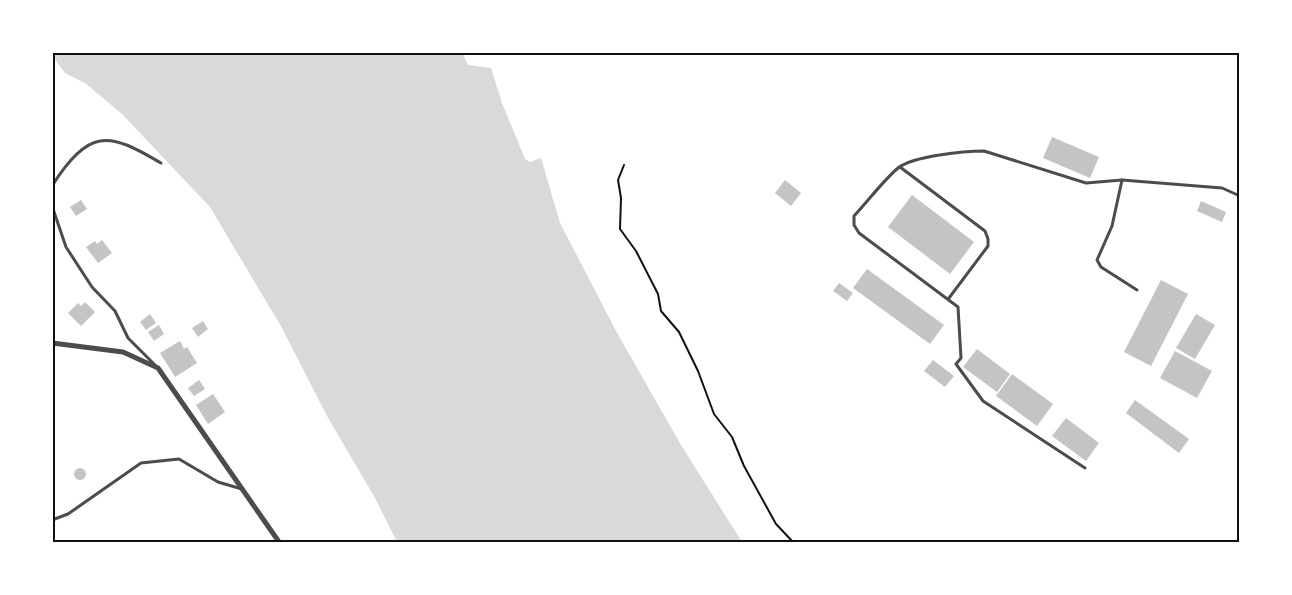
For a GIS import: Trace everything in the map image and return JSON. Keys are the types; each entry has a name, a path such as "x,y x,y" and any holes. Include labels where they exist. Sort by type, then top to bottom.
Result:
{"street":[{"path":"52,343 123,352 158,368 279,542"}],"lane":[{"path":"52,186 66,166 87,146 100,140 132,146 161,163"},
{"path":"1085,468 983,401 956,364 960,358 958,307 859,233 854,225 854,216 900,167 926,159 984,151 1086,184 1122,180 1222,188 1240,196"},
{"path":"900,167 984,231 988,239 988,246 948,298"},
{"path":"1122,180 1112,226 1097,260 1101,267 1136,290"},
{"path":"52,206 66,248 92,287 115,311 128,338 158,368"},
{"path":"52,520 68,514 141,463 179,459 218,482 243,490"}],"path":[{"path":"624,165 618,180 621,198 620,229 636,251 658,294 661,311 679,332 698,371 714,414 732,437 744,466 776,524 793,542"}],"shaded area":[{"path":"53,52 462,52 468,65 491,68 502,103 525,159 530,162 541,158 560,223 616,331 681,445 742,542 397,542 375,498 327,416 282,328 210,207 122,114 85,83 65,73 53,57"}],"building":[{"path":"1052,137 1099,157 1090,178 1043,158"},
{"path":"785,180 801,193 791,206 775,193"},
{"path":"912,195 974,242 950,274 888,227"},
{"path":"81,200 87,209 76,216 70,207"},
{"path":"1201,201 1226,212 1222,222 1197,211"},
{"path":"102,240 112,253 98,263 86,247 95,241 97,244"},
{"path":"867,269 944,325 930,344 853,288"},
{"path":"1161,280 1188,294 1151,366 1124,352"},
{"path":"839,283 853,293 847,301 833,291"},
{"path":"85,302 95,312 81,326 68,313 78,303 81,306"},
{"path":"150,314 156,323 146,330 140,322"},
{"path":"1196,314 1215,325 1195,359 1176,348"},
{"path":"203,321 208,329 198,337 192,328"},
{"path":"159,325 164,334 154,341 148,332"},
{"path":"180,341 184,349 187,347 197,363 175,377 160,353"},
{"path":"977,349 1010,374 997,392 963,367"},
{"path":"1175,351 1212,371 1197,398 1160,378"},
{"path":"933,360 954,376 945,387 924,371"},
{"path":"1012,374 1053,404 1037,426 996,396"},
{"path":"199,380 205,389 194,396 188,388"},
{"path":"213,394 225,412 208,424 196,405"},
{"path":"1135,400 1189,439 1179,453 1126,413"},
{"path":"1066,418 1099,443 1086,461 1052,436"},
{"path":"82,468 85,469 85,479 78,480 75,479 74,472 75,469"}]}
